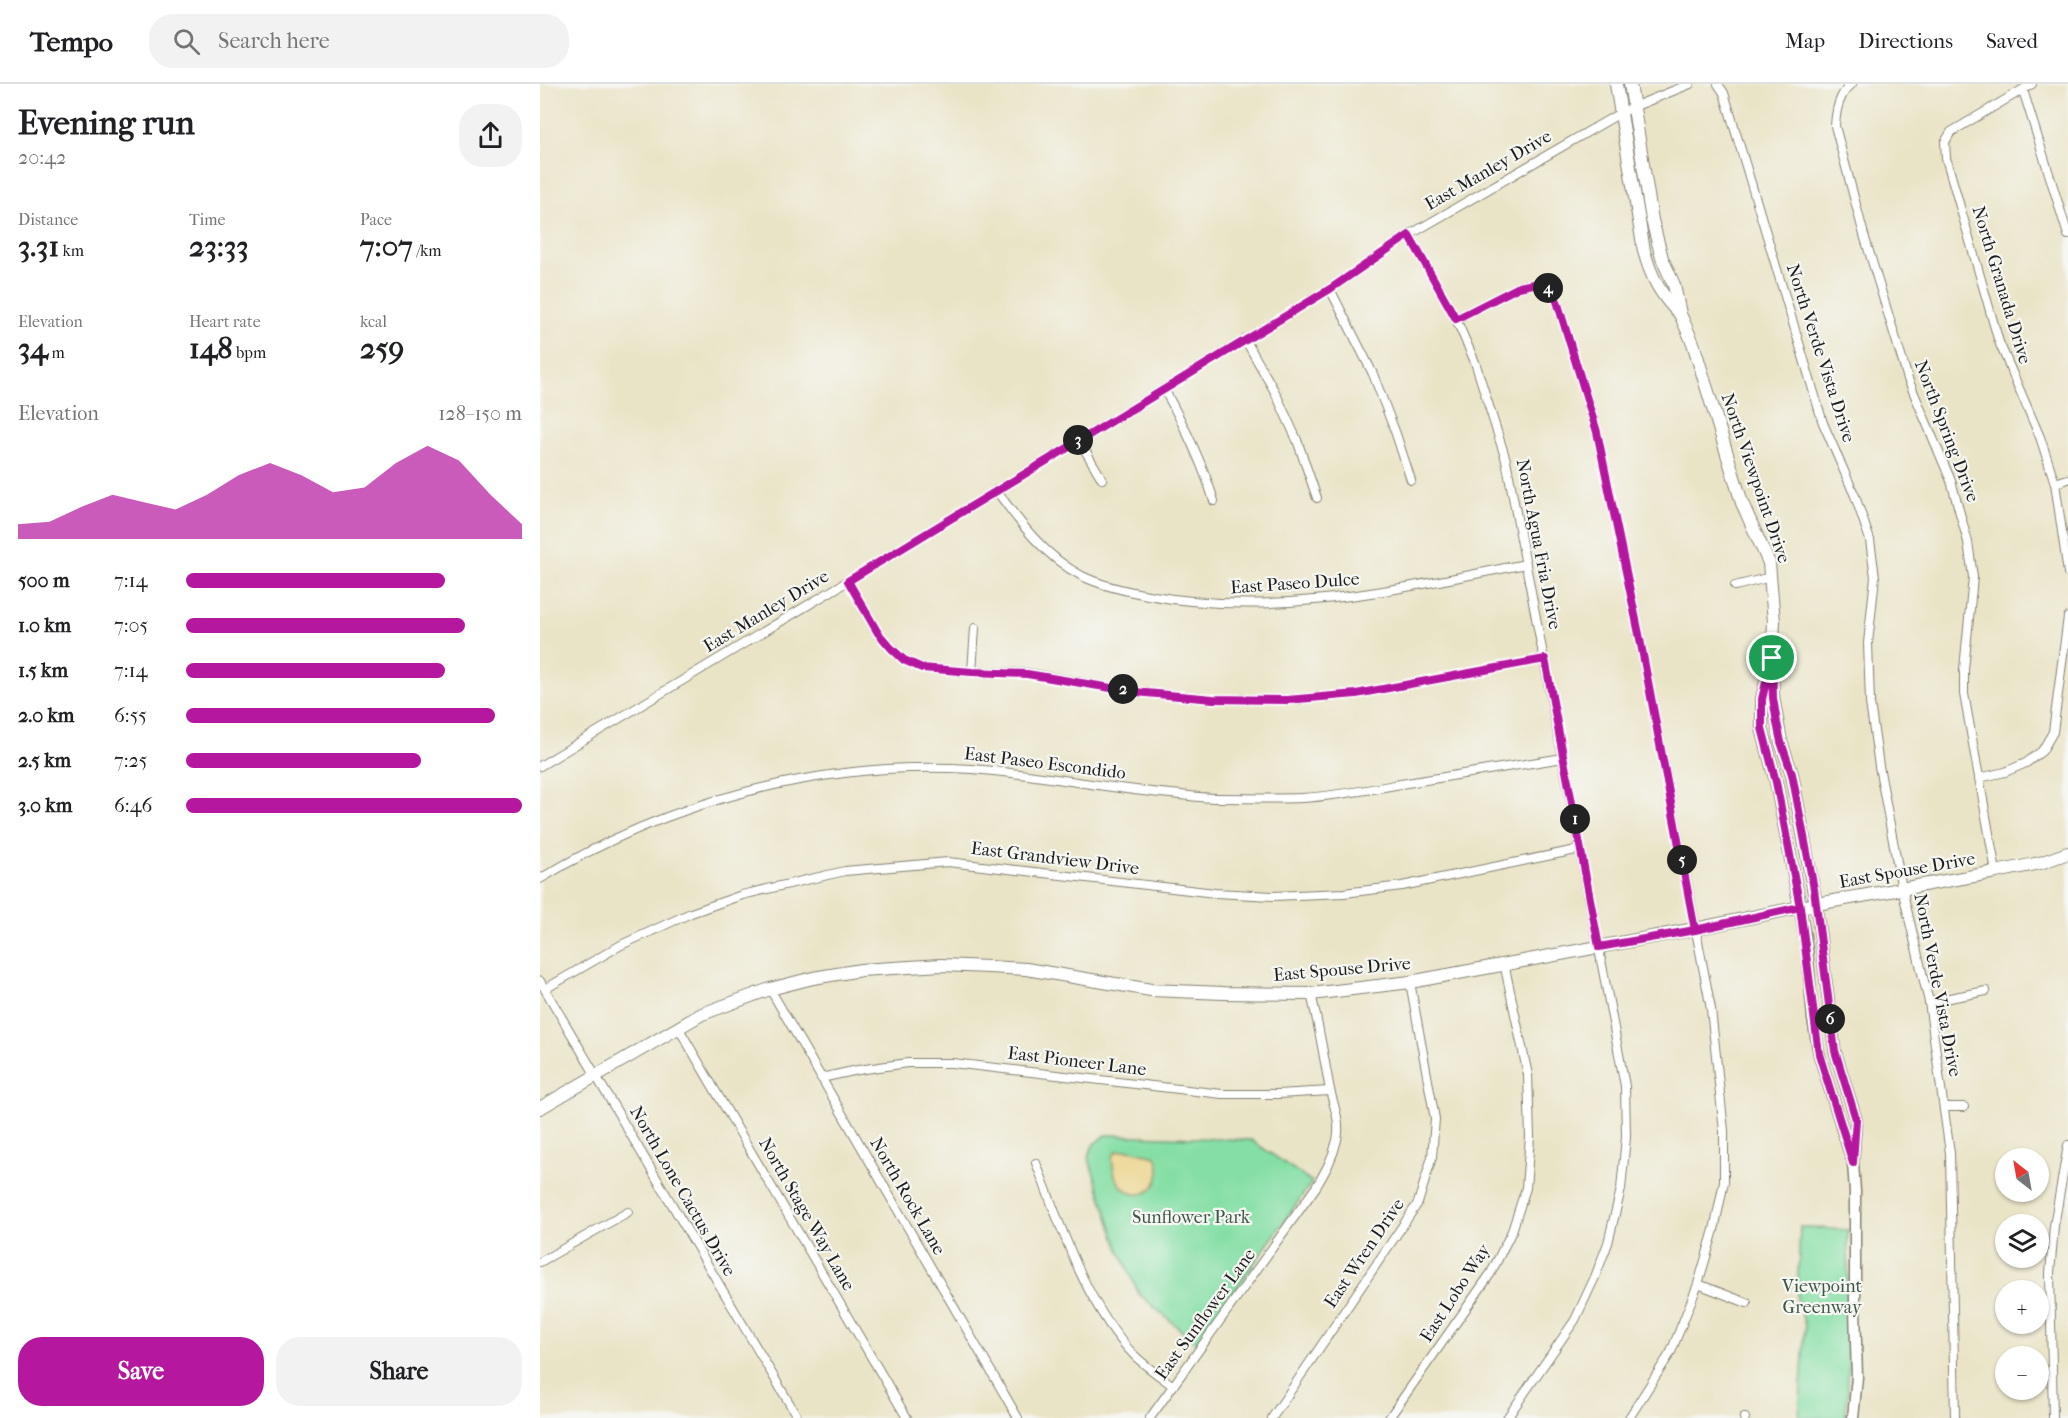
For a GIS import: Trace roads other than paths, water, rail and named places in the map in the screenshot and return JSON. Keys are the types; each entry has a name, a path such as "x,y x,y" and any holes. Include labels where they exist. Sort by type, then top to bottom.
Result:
{"main road":[{"name":"North Viewpoint Drive","path":"1616,84 1649,269 1667,302 1680,314"},
{"name":"North Viewpoint Drive","path":"1630,84 1652,220 1662,258 1674,285 1680,314 1693,343 1742,503 1769,563 1774,622 1773,698 1781,742 1792,774 1816,904"},
{"name":"North Viewpoint Drive","path":"1772,658 1762,699 1762,728 1776,782 1800,907"},
{"name":"East Spouse Drive","path":"540,1108 702,1014 770,989 813,978 861,970 941,965 1026,969 1151,990 1311,994 1410,982 1504,963 1695,930 1800,907 1996,872 2040,863 2068,854"}],"street":[{"name":"East Manley Drive","path":"540,766 1330,289 1409,235 1621,113 1690,84"},
{"name":"North Verde Vista Drive","path":"1718,84 1724,93 1823,423 1855,496 1870,540 1875,577 1868,642 1870,703 1879,766 1902,889 1929,1002 1950,1153 1955,1418"},
{"name":"North Spring Drive","path":"1852,84 1846,89 1836,110 1835,126 1864,235 1908,379 1951,481 1968,542 1972,577 1964,694 1996,872"},
{"name":"North Granada Drive","path":"2032,84 1951,132 1945,142 1946,158 1999,342 2040,437 2055,483 2068,573"},
{"path":"2023,90 2068,235"},
{"name":"North Agua Fria Drive","path":"1409,235 1456,319 1475,362 1506,460 1625,1086 1626,1137 1621,1189 1605,1251 1575,1320 1507,1418"},
{"path":"1456,319 1519,287 1543,282 1557,301 1597,432 1640,639 1711,1009 1724,1131 1724,1182 1714,1230 1689,1310 1671,1352 1629,1418"},
{"path":"1330,289 1373,374 1411,480"},
{"path":"1245,339 1275,392 1297,440 1317,498"},
{"path":"1164,389 1204,468 1214,501"},
{"path":"1079,440 1102,479"},
{"path":"2055,483 2068,479"},
{"name":"East Paseo Dulce","path":"996,490 1022,525 1049,554 1083,576 1122,590 1167,598 1220,605 1286,604 1354,597 1526,564"},
{"path":"1736,586 1771,577"},
{"path":"848,581 878,633 904,660 922,668 1027,674 1135,692 1213,699 1287,700 1356,694 1545,659"},
{"path":"1979,778 2005,772 2026,763 2042,751 2053,732 2068,617"},
{"path":"972,672 975,628"},
{"name":"East Paseo Escondido","path":"540,879 592,849 690,809 754,790 826,775 899,769 971,769 1049,777 1137,791 1214,798 1304,798 1563,758"},
{"name":"East Grandview Drive","path":"542,985 691,913 742,895 845,871 948,862 1215,893 1273,896 1344,893 1402,886 1581,849"},
{"name":"North Viewpoint Drive","path":"1816,904 1835,1051 1856,1119 1853,1163 1857,1377 1853,1418"},
{"name":"North Viewpoint Drive","path":"1800,907 1819,1054 1853,1163"},
{"name":"East Lobo Way","path":"1389,1418 1491,1273 1512,1231 1526,1188 1530,1137 1528,1075 1504,963"},
{"name":"East Wren Drive","path":"1272,1418 1418,1203 1432,1157 1435,1119 1410,982"},
{"name":"North Lone Cactus Drive","path":"542,985 798,1418"},
{"name":"North Rock Lane","path":"770,989 1018,1418"},
{"path":"1929,1002 1986,991"},
{"name":"East Sunflower Lane","path":"1150,1418 1309,1196 1329,1164 1337,1140 1338,1121 1311,994"},
{"name":"North Stage Way Lane","path":"678,1027 906,1418"},
{"name":"East Pioneer Lane","path":"821,1078 908,1063 952,1063 1222,1094 1330,1091"},
{"path":"1945,1107 1964,1107"},
{"path":"2053,1418 2050,1273 2054,1226 2068,1145"},
{"path":"1036,1163 1073,1257 1106,1320 1134,1355 1173,1386"},
{"path":"540,1262 628,1212"},
{"path":"1698,1284 1747,1303"}],"park label":[{"name":"Sunflower Park","path":"1191,1217"},
{"name":"Viewpoint Greenway","path":"1822,1296"}]}
